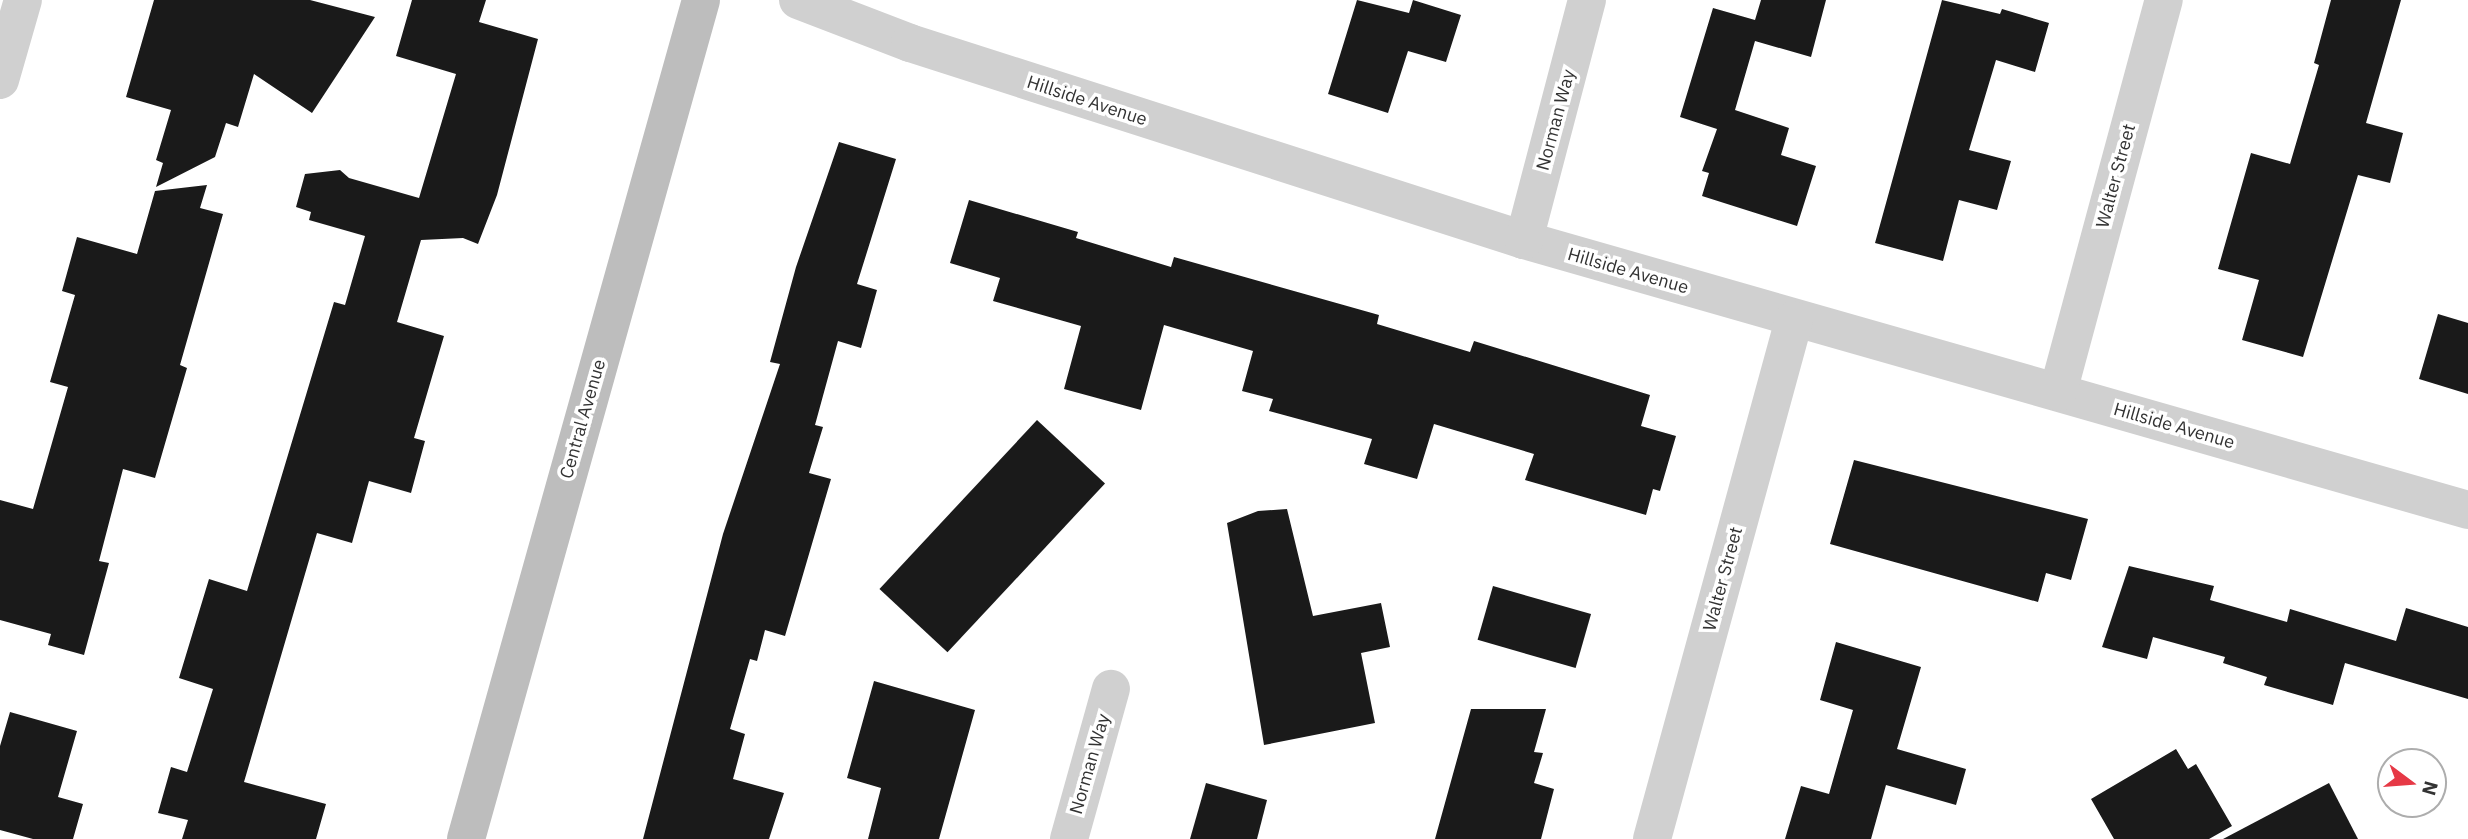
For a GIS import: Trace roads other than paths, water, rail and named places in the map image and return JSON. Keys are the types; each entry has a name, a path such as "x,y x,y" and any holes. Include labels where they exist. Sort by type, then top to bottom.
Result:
{"main road":[{"name":"Central Avenue","path":"466,839 701,0"}],"street":[{"path":"0,80 23,0"},
{"name":"Hillside Avenue","path":"798,0 910,43 1524,240 1794,320 2058,392 2468,510"},
{"name":"Norman Way","path":"1524,240 1587,0"},
{"name":"Walter Street","path":"2058,392 2164,0"},
{"name":"Walter Street","path":"1652,839 1794,320"},
{"name":"Norman Way","path":"1069,839 1111,689"}]}
